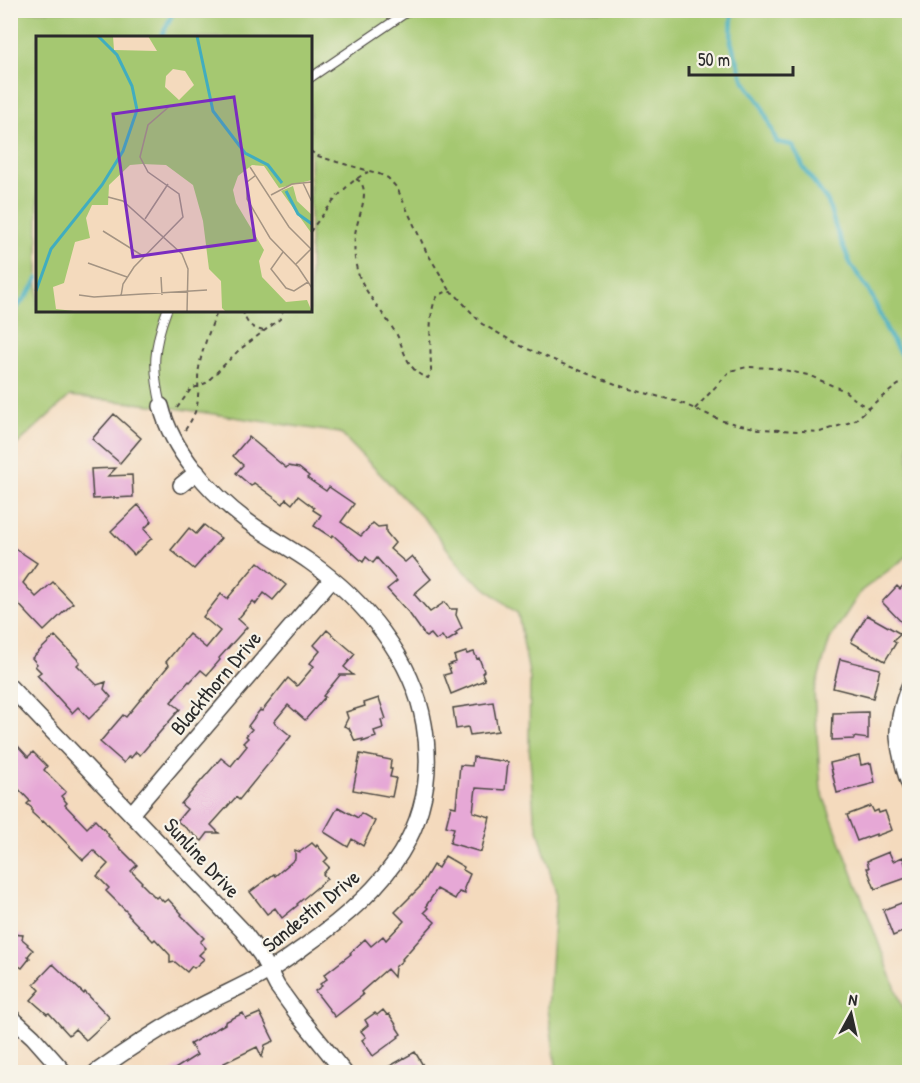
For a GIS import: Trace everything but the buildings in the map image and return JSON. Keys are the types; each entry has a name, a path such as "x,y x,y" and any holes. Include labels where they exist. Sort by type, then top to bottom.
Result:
{"street":[{"name":"Sandestin Drive","path":"96,1072 157,1031 269,971 325,932 357,905 381,881 397,860 408,840 425,790 428,764 422,711 415,689 404,665 373,620 332,579 246,520 220,498 196,472 176,442 163,414"},
{"path":"181,484 196,472"},
{"name":"Blackthorn Drive","path":"131,814 332,579"},
{"path":"909,685 898,732 909,786"},
{"name":"Sunline Drive","path":"10,687 242,930 261,955 298,1016 344,1072"},
{"path":"10,1016 33,1037 64,1072"}],"lane":[{"path":"312,77 410,10"},
{"path":"163,414 155,369 155,351 166,312"}],"path":[{"path":"312,152 337,162 377,172 388,178 397,188 426,251 451,292 482,324 521,346 596,377 626,388 679,402 723,421 759,429 820,432 854,421 898,385 909,380"},
{"path":"312,229 343,190 370,171"},
{"path":"356,179 364,186 355,233 355,263 359,276 396,335 411,366 420,376 428,378 431,371 433,306 438,296 447,291 451,292"},
{"path":"176,442 192,420 198,398 198,369 217,312"},
{"path":"244,312 250,326 264,331"},
{"path":"163,414 175,411 191,389 206,383 239,350 280,319 282,312"},
{"path":"695,409 730,371 747,367 774,368 808,375 845,391 869,408"}],"green space":[{"path":"10,11 909,11 909,555 861,591 830,639 814,692 821,790 909,1024 909,1072 557,1072 548,1009 556,893 534,815 529,745 530,679 518,614 464,571 428,523 340,433 161,406 70,396 11,450"}],"waterway":[{"path":"162,36 174,10"},
{"path":"732,10 731,42 744,81 761,104 777,142 792,145 803,167 828,202 851,265 871,294 888,333 910,370"},
{"path":"10,316 36,282"}]}
